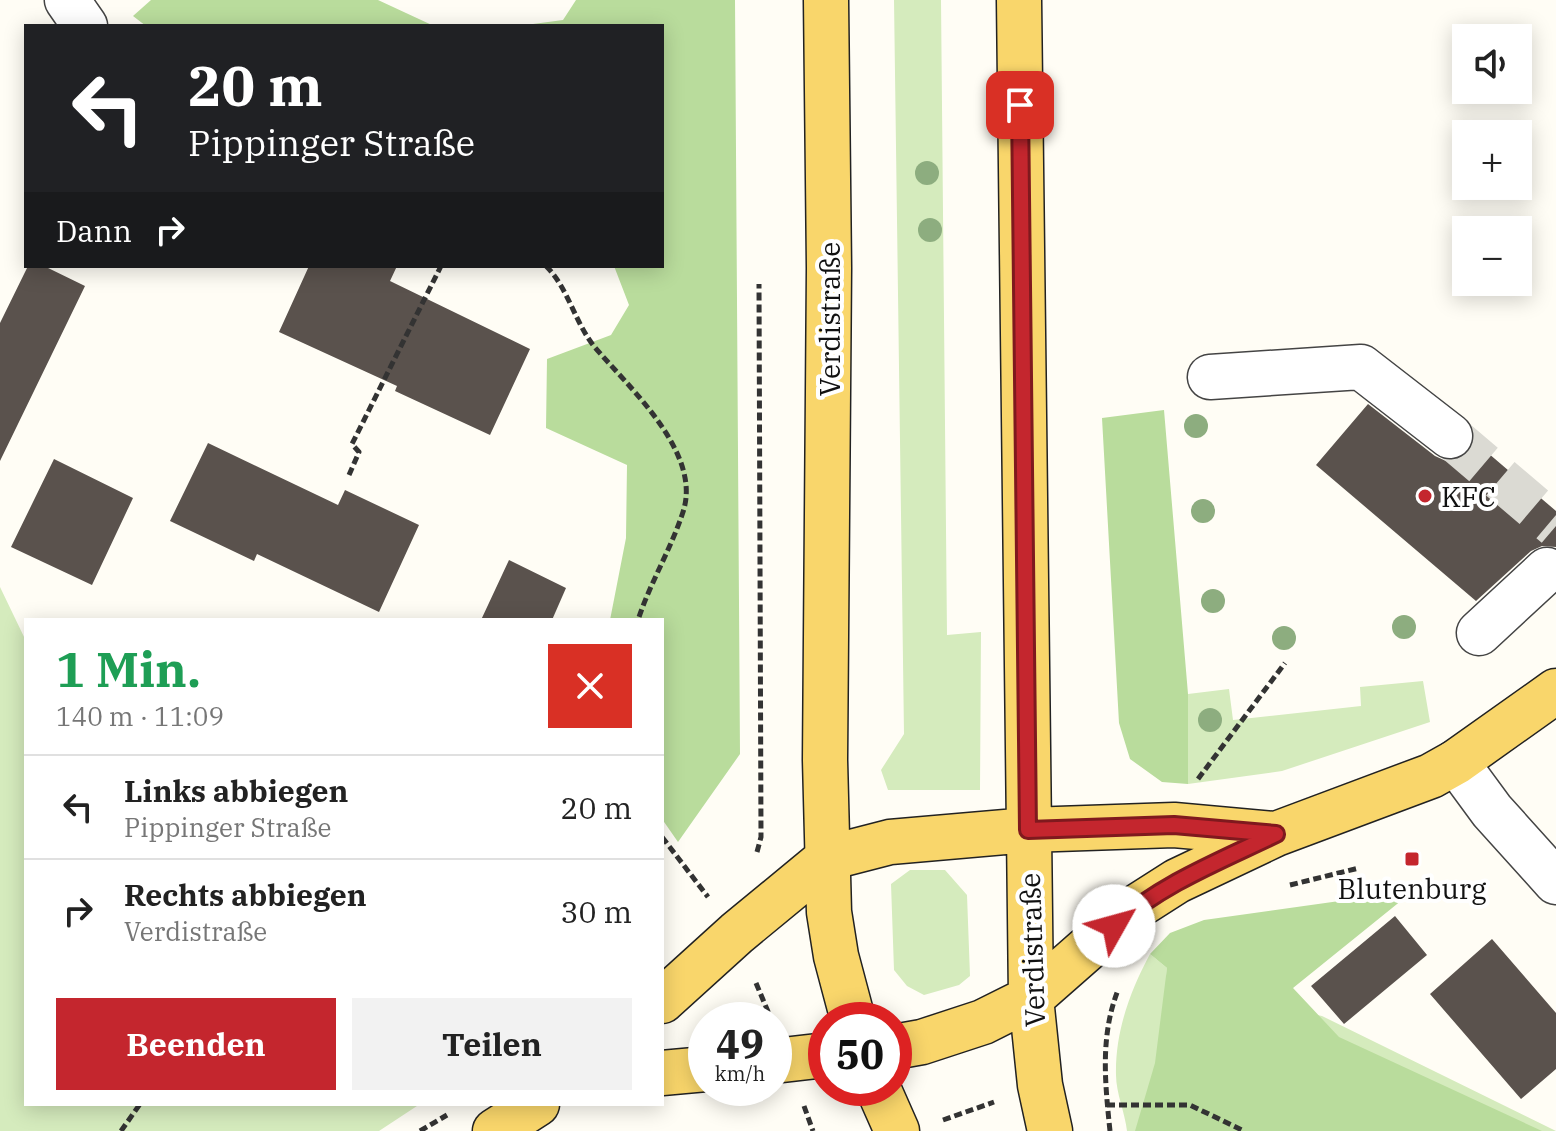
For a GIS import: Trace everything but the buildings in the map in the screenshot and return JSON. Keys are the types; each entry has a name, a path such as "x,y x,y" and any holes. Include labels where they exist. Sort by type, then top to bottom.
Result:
{"main road":[{"name":"Verdistraße","path":"826,0 829,241 825,744 829,912 848,1002"},
{"name":"Verdistraße","path":"1019,0 1031,998 1040,1085 1050,1131"},
{"path":"912,1044 983,1022 1031,998 1142,903 1177,881 1276,834 1406,787 1456,762 1556,691"},
{"path":"664,999 828,858 890,842 1028,830 1174,825 1276,834"},
{"path":"664,1073 688,1071"},
{"path":"495,1131 534,1106"},
{"path":"886,1106 897,1131"}],"street":[{"path":"67,0 84,24"},
{"path":"1210,377 1361,367 1450,436"},
{"path":"1479,633 1547,570"},
{"path":"1456,762 1492,811 1556,882"}],"path":[{"path":"349,475 359,452 352,444 440,268"},
{"path":"548,268 557,277 573,313 591,342 652,414 676,448 684,472 684,510 639,618"},
{"path":"755,862 761,837 759,284"},
{"path":"1195,784 1285,663"},
{"path":"664,840 710,899"},
{"path":"1285,886 1359,868"},
{"path":"1110,1131 1104,1070 1108,1016 1119,987"},
{"path":"1107,1105 1190,1105 1244,1131"},
{"path":"121,1131 139,1106"},
{"path":"420,1131 454,1111"}],"green space":[{"path":"151,0 378,0 430,24 143,24 133,16"},
{"path":"576,0 735,0 740,754 678,842 664,822 664,618 610,618 626,538 627,465 546,428 547,359 611,335 629,305 615,268 664,268 664,24 533,24 563,20"},
{"path":"894,0 941,0 947,635 981,632 980,790 888,790 881,770 904,734"},
{"path":"1164,410 1188,694 1188,784 1162,782 1130,759 1119,723 1102,418"},
{"path":"0,587 24,637 24,1106 417,1106 379,1131 0,1131"},
{"path":"1423,681 1430,722 1282,771 1188,784 1188,694 1229,689 1233,720 1361,706 1360,687"},
{"path":"910,870 945,870 967,895 970,976 959,985 924,995 907,986 894,970 891,884"},
{"path":"1428,879 1293,988 1339,1037 1542,1131 1135,1131 1155,1063 1167,968 1150,954 1170,933 1204,920 1368,897"},
{"path":"1150,954 1167,968 1166,982 1322,1016 1556,1131 1127,1131 1116,1082 1118,1043 1130,997"}],"tunnel":[{"path":"1450,436 1556,526"}],"place":[{"name":"KFC","path":"1425,496"},
{"name":"Blutenburg","path":"1412,859"}],"route":[{"path":"1020,105 1028,830 1174,825 1276,834 1177,881 1130,911 1114,926"}]}
